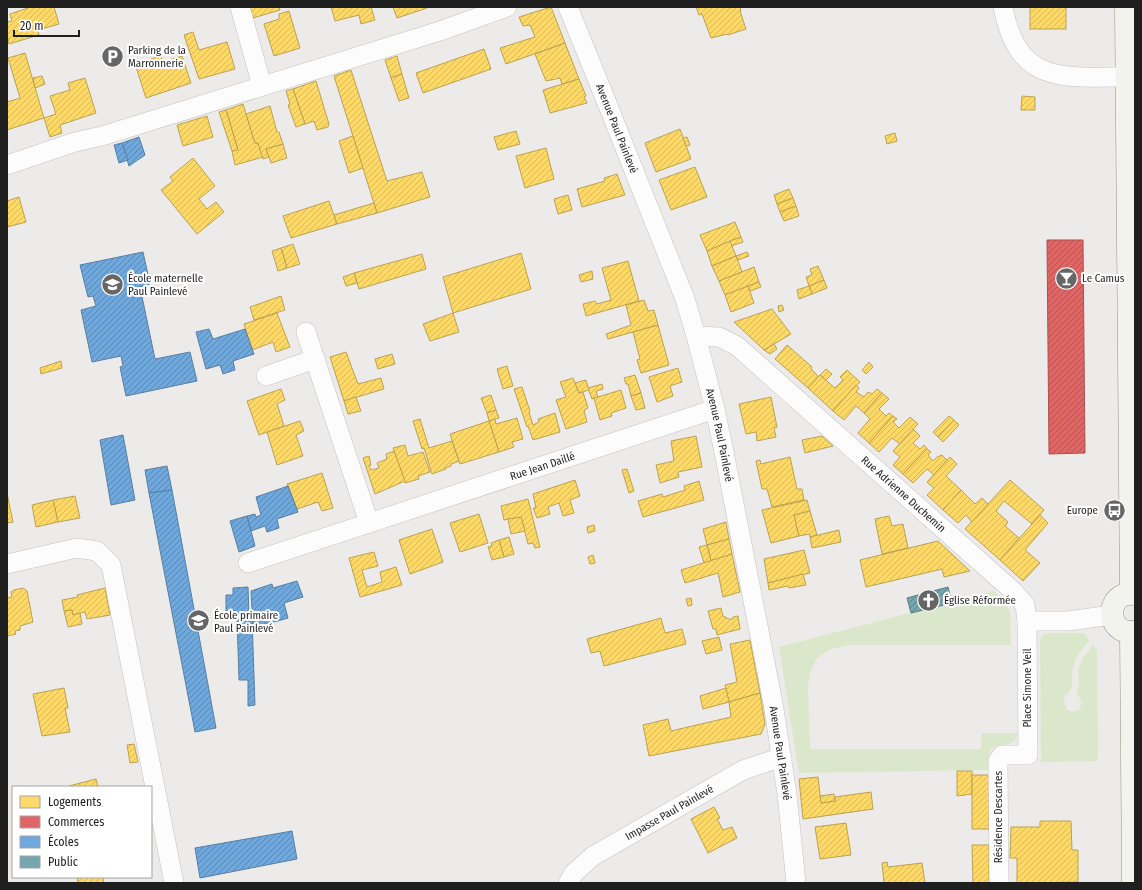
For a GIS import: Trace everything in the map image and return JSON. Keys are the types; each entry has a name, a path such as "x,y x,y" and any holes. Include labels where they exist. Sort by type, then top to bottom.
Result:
{"main road":[{"path":"1126,7 1133,594 1124,594 1118,598 1112,608 1112,615 1116,626 1125,632 1133,632 1133,883"}],"street":[{"path":"240,7 262,86"},
{"name":"Avenue Paul Painlevé","path":"568,7 685,299 715,408 764,657 782,758 796,883"},
{"path":"1003,7 1012,38 1021,53 1033,65 1049,73 1066,76 1127,77"},
{"path":"7,165 75,142 102,136 432,33 505,8"},
{"path":"306,332 369,523"},
{"name":"Rue Adrienne Duchemin","path":"696,336 719,337 737,346 1013,591 1025,605 1027,621"},
{"path":"266,376 315,359"},
{"name":"Rue Jean Daillé","path":"248,563 715,408"},
{"path":"7,564 77,548 97,551 111,565 174,883"},
{"path":"1027,621 1068,621 1112,615"},
{"name":"Place Simone Veil","path":"1027,621 1028,755"},
{"name":"Résidence Descartes","path":"999,883 998,761 1002,755 1028,755"},
{"name":"Impasse Paul Painlevé","path":"568,883 574,873 593,856 743,770 770,760 782,758"}],"green space":[{"path":"994,591 1006,604 1010,611 1011,645 848,645 831,649 817,658 811,671 808,686 810,749 981,749 981,733 1018,733 1016,739 1012,742 995,746 992,749 989,754 989,770 799,773 779,647"},
{"path":"1047,633 1084,633 1089,641 1074,663 1072,671 1072,686 1069,693 1065,696 1064,703 1067,710 1073,712 1079,710 1081,701 1077,694 1079,684 1078,671 1082,659 1093,645 1097,650 1098,761 1041,762 1040,640 1042,635"}],"building: Logements":[{"path":"31,7 54,7 59,24 38,30 39,35 9,44 7,22 12,21 10,14"},
{"path":"250,7 279,7 280,10 253,18"},
{"path":"331,7 371,7 375,20 361,24 359,15 335,21"},
{"path":"393,7 426,7 427,8 397,18"},
{"path":"551,7 565,43 506,64 500,48 535,37 530,25 523,26 519,17"},
{"path":"696,7 740,7 746,29 728,35 711,38 702,14 699,15"},
{"path":"1030,7 1066,7 1066,29 1030,29"},
{"path":"289,11 300,48 274,56 264,24 279,19 279,14"},
{"path":"193,32 199,50 227,42 235,69 199,79 184,35"},
{"path":"565,43 579,79 562,84 560,78 546,81 535,54"},
{"path":"484,49 491,69 423,93 416,73"},
{"path":"25,53 44,118 7,130 7,102 20,98 8,58"},
{"path":"161,56 163,62 182,56 191,83 146,98 135,64"},
{"path":"397,56 402,74 391,78 385,60"},
{"path":"351,70 387,181 422,172 430,197 377,213 334,76"},
{"path":"402,74 409,98 399,101 391,78"},
{"path":"42,76 45,84 35,88 33,78"},
{"path":"85,78 96,113 60,125 62,133 50,137 44,118 56,114 50,96 70,90 68,83"},
{"path":"579,79 586,96 584,97 587,103 550,113 543,90"},
{"path":"316,81 329,124 328,127 317,130 314,121 305,124 293,89"},
{"path":"293,89 305,124 296,127 288,105 290,104 286,91"},
{"path":"1022,96 1035,97 1035,110 1021,110"},
{"path":"243,104 255,143 258,143 263,157 235,165 232,151 238,150 226,110"},
{"path":"270,106 277,132 279,132 283,144 266,149 269,157 263,159 258,143 255,143 246,114"},
{"path":"226,110 238,150 232,151 219,112"},
{"path":"207,116 213,137 183,146 177,125"},
{"path":"680,129 691,159 656,172 645,143"},
{"path":"516,131 520,144 498,150 494,137"},
{"path":"895,133 897,141 887,144 885,136"},
{"path":"353,136 363,168 349,173 339,141"},
{"path":"687,137 690,145 686,146 683,138"},
{"path":"283,144 287,158 271,163 266,149"},
{"path":"546,148 554,179 525,188 516,156"},
{"path":"193,158 215,186 199,199 207,209 216,202 224,212 197,234 161,190 173,181 170,177"},
{"path":"695,167 707,197 671,210 659,180"},
{"path":"617,174 625,195 582,207 577,189 605,181 604,178"},
{"path":"789,189 793,198 777,204 774,195"},
{"path":"568,195 572,210 558,214 554,199"},
{"path":"19,197 26,222 7,227 7,201"},
{"path":"793,198 796,206 780,212 777,204"},
{"path":"329,201 337,224 291,238 283,216"},
{"path":"374,203 377,213 337,224 334,215"},
{"path":"796,206 799,216 784,221 780,212"},
{"path":"735,222 741,237 707,251 700,235"},
{"path":"741,237 743,242 731,246 730,241"},
{"path":"730,241 736,256 712,266 707,251"},
{"path":"293,244 300,264 287,268 281,248"},
{"path":"281,248 287,268 278,271 272,251"},
{"path":"747,252 749,256 738,260 736,256"},
{"path":"521,253 531,289 453,313 443,277"},
{"path":"422,254 426,269 359,289 354,273"},
{"path":"736,256 742,272 719,281 712,266"},
{"path":"628,261 639,301 586,316 583,304 595,301 597,304 611,300 602,268"},
{"path":"818,266 824,280 809,286 806,277 812,275 810,269"},
{"path":"754,267 759,282 725,295 719,281"},
{"path":"592,271 593,279 581,282 579,275"},
{"path":"354,273 357,283 346,286 343,277"},
{"path":"824,280 827,288 812,294 809,286"},
{"path":"759,282 761,287 750,291 748,286"},
{"path":"748,286 754,303 731,312 725,295"},
{"path":"809,286 812,294 799,299 797,290"},
{"path":"281,296 285,310 254,320 250,307"},
{"path":"644,300 648,311 654,310 658,325 608,339 606,334 631,325 626,305"},
{"path":"782,305 784,310 779,312 778,306"},
{"path":"772,309 791,334 764,350 734,322"},
{"path":"277,313 290,347 276,352 273,342 252,350 244,324"},
{"path":"453,313 459,332 430,341 423,324"},
{"path":"658,325 669,365 641,373 637,360 640,359 633,332"},
{"path":"774,344 777,349 770,354 764,350"},
{"path":"787,345 812,367 811,369 819,377 808,388 775,359"},
{"path":"346,352 358,384 381,378 384,389 344,401 330,357"},
{"path":"392,354 395,364 378,369 375,359"},
{"path":"61,361 62,368 41,374 40,368"},
{"path":"869,362 873,367 866,374 862,370"},
{"path":"507,366 513,386 503,389 497,369"},
{"path":"678,368 682,382 670,386 673,396 657,402 649,377"},
{"path":"826,369 832,374 826,380 820,375"},
{"path":"847,370 860,382 833,411 808,388 820,375 835,388 843,380 840,377"},
{"path":"635,375 641,393 631,396 628,384 626,384 624,378"},
{"path":"573,378 579,393 583,392 588,408 584,410 587,422 566,429 556,400 566,397 560,382"},
{"path":"586,380 589,390 579,393 575,383"},
{"path":"602,384 603,389 596,391 598,397 592,399 588,388"},
{"path":"856,385 859,388 856,392 864,397 868,392 872,394 877,389 882,393 864,413 856,406 844,420 833,411"},
{"path":"522,387 533,425 539,422 538,419 555,413 560,432 533,440 514,389"},
{"path":"281,389 285,400 277,404 284,426 259,435 247,401"},
{"path":"621,390 626,408 611,413 612,416 600,420 594,398"},
{"path":"641,393 645,408 636,410 631,396"},
{"path":"882,393 889,399 879,409 886,416 889,413 893,416 869,443 858,433 870,419 864,413"},
{"path":"491,395 496,410 487,413 481,398"},
{"path":"356,397 361,411 348,414 344,401"},
{"path":"771,397 777,427 774,428 776,437 757,441 756,432 746,434 739,404"},
{"path":"496,410 499,418 489,421 487,413"},
{"path":"893,416 897,419 893,422 899,428 910,417 918,424 900,444 892,438 879,452 869,443"},
{"path":"949,416 954,420 938,437 933,432"},
{"path":"517,418 523,439 512,442 514,447 499,452 489,421 495,419 496,424"},
{"path":"420,419 429,448 452,441 459,461 451,464 451,466 445,468 446,469 432,474 424,448 422,449 413,421"},
{"path":"954,420 959,425 943,442 938,437"},
{"path":"300,421 304,431 296,435 303,456 277,465 267,432"},
{"path":"489,421 499,452 460,464 450,434"},
{"path":"913,429 920,436 913,443 920,449 924,445 927,449 903,474 893,465 900,457 893,451"},
{"path":"696,436 702,467 678,472 679,477 660,483 656,465 674,461 671,441"},
{"path":"822,436 833,446 805,453 802,440"},
{"path":"405,445 408,456 423,452 430,472 418,476 419,479 405,483 393,448"},
{"path":"927,449 931,452 928,455 933,461 942,455 947,460 934,475 927,469 913,483 903,474"},
{"path":"394,451 405,481 375,494 363,458 369,456 371,465 369,466 371,470 379,468 377,463 387,459 386,454"},
{"path":"790,457 797,489 802,489 804,500 772,507 767,489 762,489 756,461 760,460 761,464"},
{"path":"950,457 957,464 946,476 961,490 943,510 927,495 934,488 927,482"},
{"path":"627,469 634,491 629,493 622,470"},
{"path":"322,473 333,508 322,511 318,502 297,509 287,484"},
{"path":"575,480 580,496 570,500 574,513 563,516 559,503 548,507 550,514 537,518 533,508 536,508 533,494"},
{"path":"1010,480 1044,510 1032,524 1004,501 996,511 1008,522 1005,526 1019,538 1000,560 965,529"},
{"path":"699,481 704,500 643,517 638,501 662,494 663,497 685,490 684,486"},
{"path":"961,490 975,504 982,498 988,504 972,522 966,515 958,523 943,510"},
{"path":"7,493 13,522 7,523"},
{"path":"75,496 80,518 58,522 53,500"},
{"path":"528,499 540,547 535,548 533,543 528,544 521,517 504,520 501,506"},
{"path":"53,500 58,522 36,527 32,505"},
{"path":"807,500 810,511 794,515 799,536 771,543 762,510"},
{"path":"810,511 817,535 810,537 809,534 799,536 794,515"},
{"path":"479,514 488,543 460,552 450,523"},
{"path":"1040,515 1048,523 1025,550 1040,563 1023,581 1000,560"},
{"path":"889,516 892,526 903,524 908,548 882,554 875,519"},
{"path":"521,517 525,531 511,534 508,519"},
{"path":"726,522 729,539 707,545 703,529"},
{"path":"594,525 595,531 588,533 587,527"},
{"path":"432,529 443,562 410,574 399,540"},
{"path":"839,530 841,542 812,548 810,537"},
{"path":"509,537 514,554 504,557 499,540"},
{"path":"729,539 732,554 711,561 707,545"},
{"path":"499,540 504,557 492,560 488,547 492,546 491,543"},
{"path":"938,541 970,571 944,577 942,569 866,587 860,560"},
{"path":"707,545 711,561 704,563 699,547"},
{"path":"804,550 810,573 768,583 764,559"},
{"path":"374,552 378,566 362,570 367,587 382,582 380,572 396,567 402,585 360,597 349,558"},
{"path":"732,554 740,592 723,597 718,573 685,583 681,570"},
{"path":"593,555 595,563 590,564 588,557"},
{"path":"803,574 806,585 789,588 788,586 769,590 768,583"},
{"path":"23,588 27,591 33,622 20,626 20,630 15,631 16,634 7,636 7,598 12,597 11,592 14,590"},
{"path":"105,588 110,615 87,619 85,612 73,615 72,610 64,611 62,600 78,597 77,595"},
{"path":"691,598 692,605 688,606 686,599"},
{"path":"721,608 723,616 729,619 733,619 733,617 738,616 740,629 717,635 716,629 713,629 708,611"},
{"path":"72,610 73,615 80,613 82,624 68,627 64,611"},
{"path":"661,618 665,633 682,629 686,644 604,666 600,651 591,653 587,639"},
{"path":"719,637 722,650 706,654 702,641"},
{"path":"750,640 760,693 729,702 725,685 737,682 730,644"},
{"path":"64,688 68,708 65,708 70,732 42,736 33,694"},
{"path":"726,688 729,702 703,709 700,696"},
{"path":"760,693 765,724 761,734 649,756 643,725 668,719 671,731 731,717 729,702"},
{"path":"134,744 138,762 130,763 127,745"},
{"path":"957,771 972,771 972,794 957,796"},
{"path":"972,775 989,775 989,829 972,829"},
{"path":"818,777 821,803 835,801 835,797 871,792 873,809 803,819 799,779"},
{"path":"96,779 98,786 69,786"},
{"path":"834,794 835,801 821,803 820,796"},
{"path":"714,807 720,818 717,819 723,830 732,827 737,838 708,853 691,819"},
{"path":"1040,821 1071,821 1072,850 1078,850 1078,882 1017,883 1017,858 1010,858 1011,827 1040,827"},
{"path":"846,823 851,855 820,859 815,827"},
{"path":"972,845 989,845 989,883 973,883"},
{"path":"887,862 888,867 922,863 925,883 884,883 882,863"},
{"path":"77,878 103,878 104,883 78,883"}],"building: Commerces":[{"path":"1047,240 1083,240 1085,453 1049,454"}],"building: Écoles":[{"path":"139,137 145,155 129,166 122,143"},
{"path":"122,143 128,160 119,163 114,145"},
{"path":"143,252 150,284 140,287 155,359 190,352 197,381 126,396 120,367 123,366 121,356 92,362 81,310 96,306 93,296 88,297 80,265"},
{"path":"209,329 213,339 245,329 254,354 233,361 235,370 223,374 220,365 206,369 196,332"},
{"path":"123,435 135,500 111,505 100,440"},
{"path":"167,466 172,490 149,493 145,470"},
{"path":"288,486 298,512 277,519 279,528 267,532 265,526 251,531 247,516 255,514 256,517 261,515 256,497"},
{"path":"172,490 216,728 195,732 149,493"},
{"path":"247,516 255,546 239,552 230,521"},
{"path":"297,581 303,597 284,603 288,618 253,628 251,591 272,584 273,588"},
{"path":"248,587 249,615 234,615 234,610 226,611 226,595 233,595 233,588"},
{"path":"237,618 252,618 255,705 248,706 248,680 239,680"},
{"path":"292,831 297,859 200,878 195,848"}],"building: Public":[{"name":"Église Réformée","path":"948,587 952,603 911,613 907,598"}],"place":[{"name":"Parking de la Marronnerie","path":"112,56"},
{"name":"Le Camus","path":"1066,278"},
{"name":"École maternelle Paul Painlevé","path":"112,284"},
{"name":"Europe","path":"1114,510"},
{"name":"Église Réformée","path":"929,600"},
{"name":"École primaire Paul Painlevé","path":"199,621"}]}
